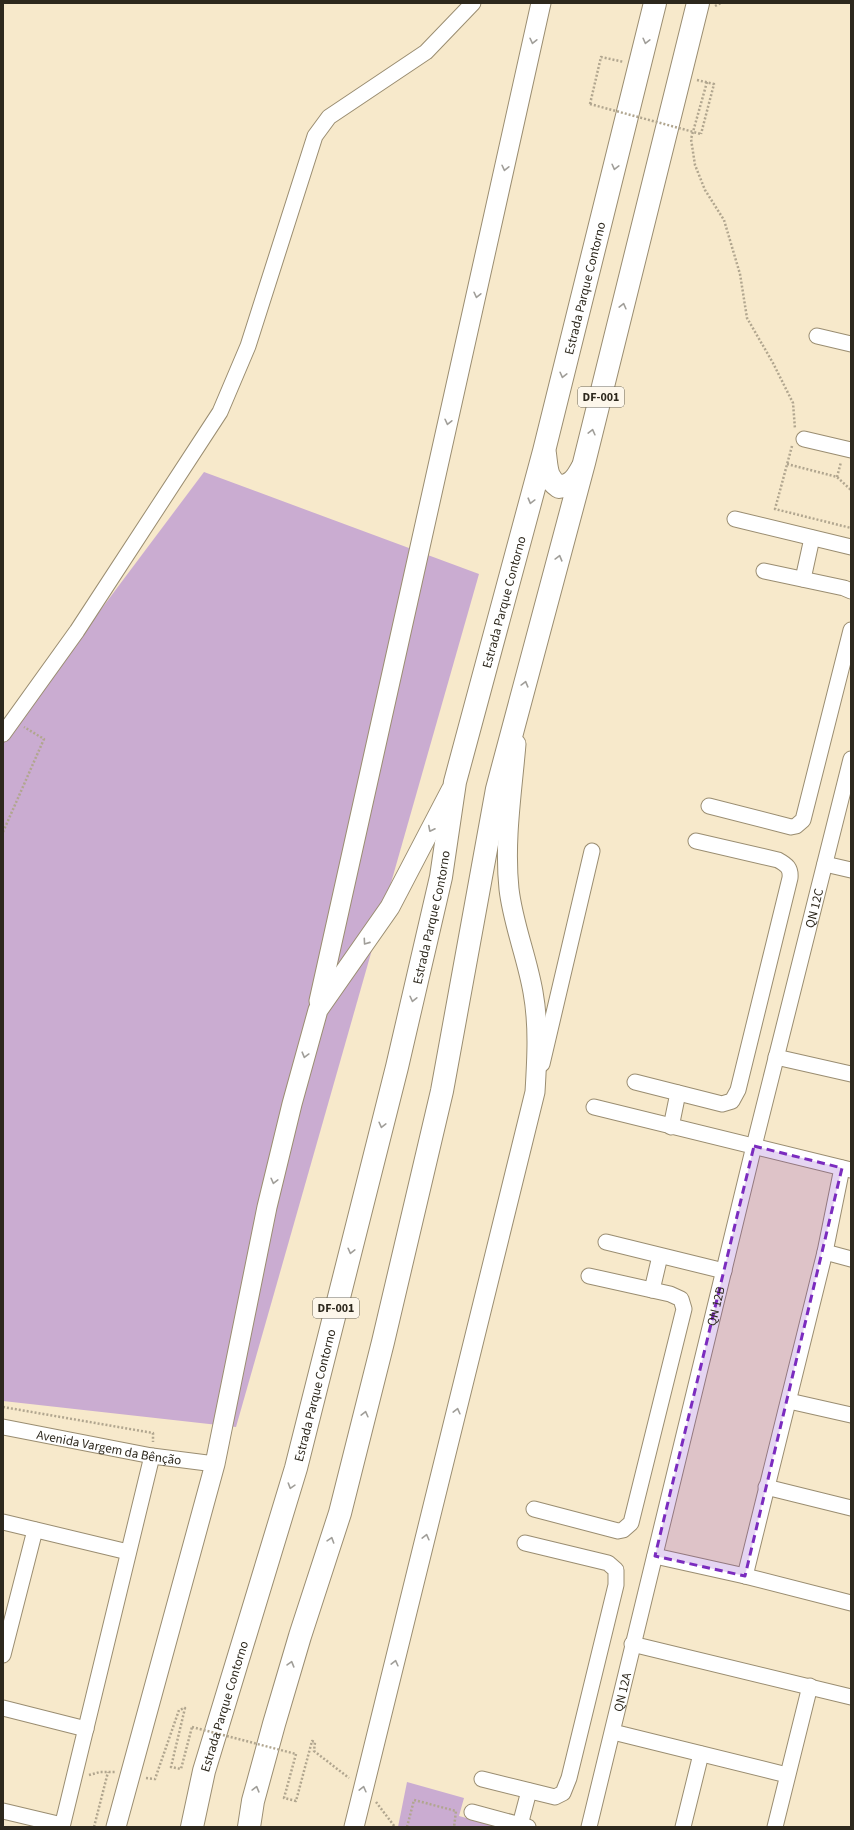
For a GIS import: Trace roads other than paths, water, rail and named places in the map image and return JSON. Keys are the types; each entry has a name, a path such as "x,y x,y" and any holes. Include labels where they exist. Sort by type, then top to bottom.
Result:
{"highway":[{"name":"Estrada Parque Contorno","path":"192,1827 204,1771 296,1468 393,1082 441,877 455,782 544,451 655,3"},
{"name":"DF-001","path":"249,1827 253,1801 274,1724 300,1636 340,1513 383,1342 442,1091 497,789 584,463 698,3"},
{"path":"544,451 551,482 559,487 568,485 575,480 584,463"}],"main road":[{"path":"116,1827 215,1464 267,1207 292,1104 318,1010 542,3"},
{"path":"354,1827 535,1092 537,1048 533,992 513,916 508,865 510,812 519,706"},
{"path":"318,1010 390,907 455,782"}],"street":[{"path":"3,734 78,632 220,412 248,346 315,136 330,117 426,52 473,3"},
{"path":"817,336 851,344"},
{"path":"797,438 851,450"},
{"path":"735,519 851,547"},
{"path":"803,580 812,538"},
{"path":"764,571 844,588 851,591"},
{"path":"709,806 791,827 796,826 803,820 851,630"},
{"name":"QN 12C","path":"776,1057 851,759"},
{"path":"635,1082 722,1104 728,1104 735,1097 790,878 790,870 786,865 778,860 696,841"},
{"path":"535,1092 592,851"},
{"path":"825,864 851,870"},
{"path":"776,1057 851,1074"},
{"name":"QN 12B","path":"655,1556 776,1057"},
{"path":"670,1127 678,1093"},
{"path":"594,1107 670,1127 847,1169 766,1487 745,1576"},
{"path":"606,1242 724,1271"},
{"path":"825,1252 851,1259"},
{"path":"652,1290 660,1256"},
{"path":"534,1509 618,1531 623,1530 631,1523 684,1309 684,1303 678,1296 589,1276"},
{"path":"788,1401 851,1415"},
{"name":"Avenida Vargem da Bênção","path":"3,1427 152,1456 215,1464"},
{"path":"3,1811 62,1826 152,1456"},
{"path":"766,1487 851,1508"},
{"path":"3,1522 128,1552"},
{"path":"3,1655 35,1530"},
{"path":"482,1779 555,1796 560,1796 566,1788 617,1576 613,1566 608,1563 525,1543"},
{"path":"655,1556 745,1576 851,1603"},
{"name":"QN 12A","path":"589,1827 632,1644 655,1556"},
{"path":"632,1644 851,1697"},
{"path":"775,1827 810,1686"},
{"path":"3,1708 86,1729"},
{"path":"612,1732 787,1775"},
{"path":"683,1827 700,1754"},
{"path":"472,1812 524,1826 529,1791"}]}
